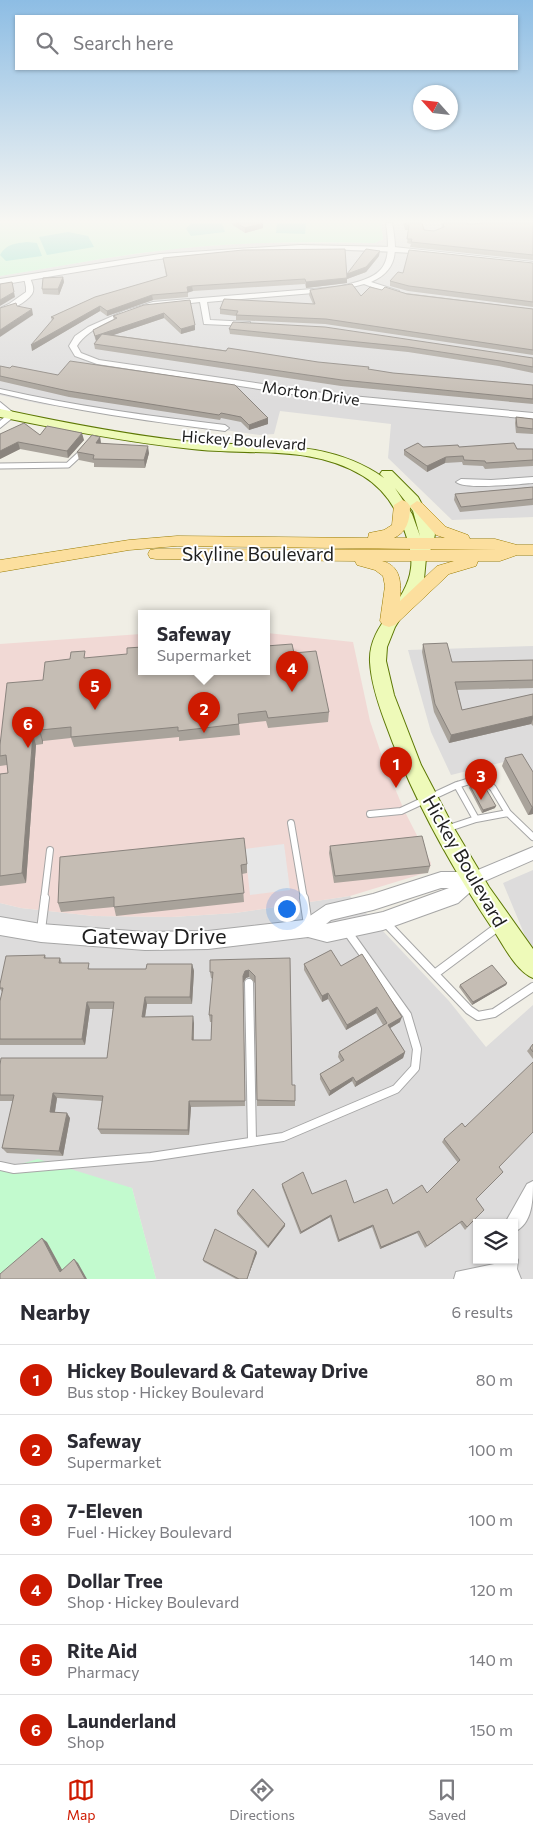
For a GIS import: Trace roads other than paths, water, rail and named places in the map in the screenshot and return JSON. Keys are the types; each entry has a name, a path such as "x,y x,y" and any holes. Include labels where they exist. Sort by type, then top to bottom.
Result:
{"main road":[{"name":"Hickey Boulevard","path":"0,404 188,437 223,440 286,440 326,447 354,456 380,470 401,486 410,506 409,520 421,547 416,579 389,621 378,647 380,677 400,741 444,829 471,880 533,967"},
{"name":"Hickey Boulevard","path":"6,414 185,445 226,448 282,448 318,453 347,463 372,476 410,506"},
{"path":"344,542 383,536 395,531 402,524 410,506 445,533 497,550"},
{"name":"Skyline Boulevard","path":"0,566 160,542 344,542 421,547 533,550"},
{"name":"Skyline Boulevard","path":"0,577 74,563 142,555 318,555 421,547"},
{"path":"389,621 443,570 497,550"},
{"path":"318,555 376,564 389,571 393,581 389,621"}],"street":[{"path":"0,311 12,306 29,293 29,283"},
{"path":"256,324 207,322 203,299 337,289 367,283 407,295"},
{"name":"Morton Drive","path":"203,299 153,304 128,310 101,321 78,336 74,345 75,351 90,360 330,397 533,416"},
{"name":"Hickey Boulevard","path":"0,391 118,414 225,428"},
{"path":"0,425 6,414 0,404 11,392"},
{"path":"461,482 491,483 533,480"},
{"name":"Gateway Drive","path":"0,926 41,933 113,940 178,941 308,928 327,933 383,920 452,897 471,880 533,853"},
{"name":"Gateway Drive","path":"308,928 326,913 374,902 442,880 471,880"},
{"path":"516,1219 533,1190"},
{"path":"463,1279 509,1270"}],"lane":[{"path":"0,466 68,465 85,448"},
{"path":"370,814 401,811 473,780 484,780 493,788 508,813 533,837"},
{"path":"457,786 476,819"},
{"path":"444,829 476,819 508,813"},
{"path":"291,823 308,928"},
{"path":"41,933 50,850"},
{"path":"383,920 478,1016 494,1013 533,986"},
{"path":"436,973 501,924"},
{"path":"0,1166 14,1170 151,1157 283,1136 396,1089 415,1068 418,1048 407,1015 346,929"},
{"path":"249,983 252,1141"}],"place":[{"name":"Dollar Tree","path":"292,692"},
{"name":"Rite Aid","path":"95,710"},
{"name":"Safeway","path":"204,733"},
{"name":"Launderland","path":"28,748"},
{"name":"Hickey Boulevard & Gateway Drive","path":"396,788"},
{"name":"7-Eleven","path":"481,800"}]}
